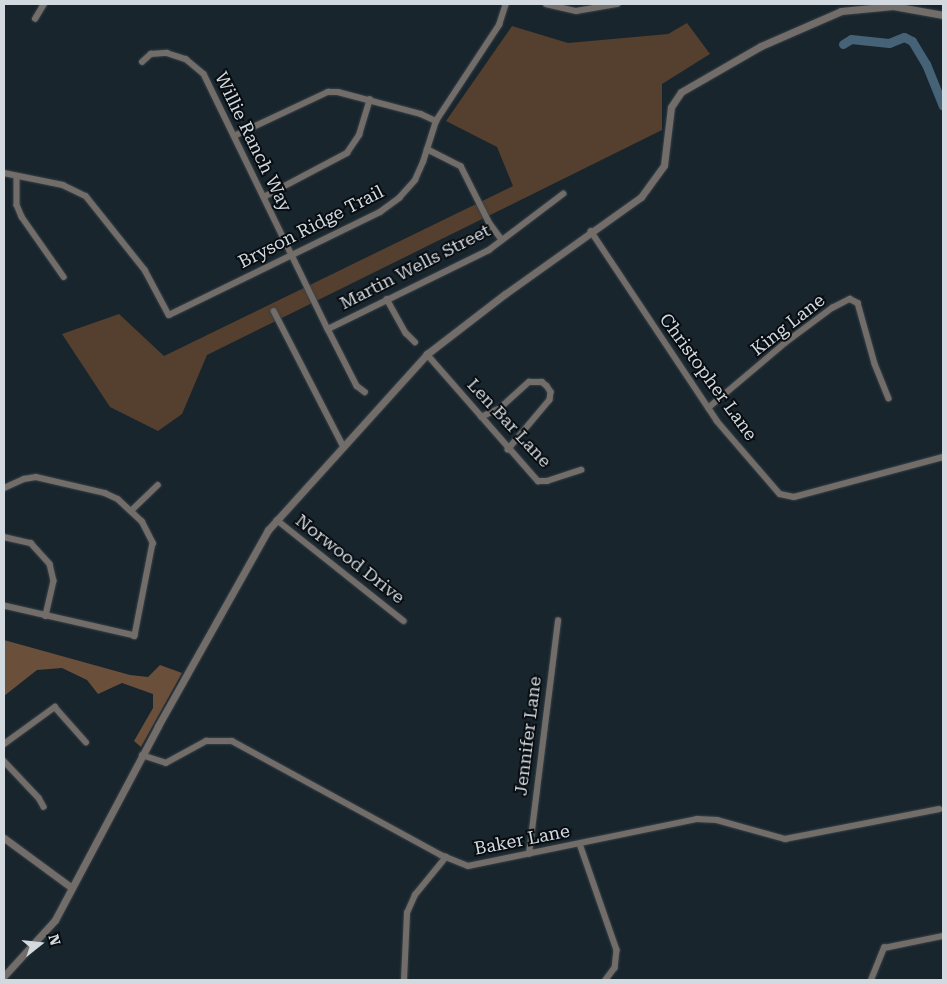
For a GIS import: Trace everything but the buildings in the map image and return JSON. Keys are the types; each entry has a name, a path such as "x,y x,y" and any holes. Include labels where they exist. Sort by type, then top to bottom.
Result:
{"street":[{"path":"35,19 44,4"},
{"name":"Bryson Ridge Trail","path":"17,176 63,185 86,196 145,270 169,315 380,212 399,198 414,180 436,121 499,25 506,4"},
{"path":"546,4 576,12 616,4"},
{"path":"4,976 49,930 252,554 277,520 427,354 591,231 635,203 659,175 668,154 671,107 686,88 761,46 841,11 893,6 943,15"},
{"name":"Willie Ranch Way","path":"142,62 151,54 159,52 193,64 204,74 328,329 357,386 365,392"},
{"path":"234,136 320,94 338,92 401,108 436,121"},
{"path":"264,197 347,153 359,135 370,100"},
{"path":"427,149 461,166 489,222 502,240"},
{"path":"4,173 17,176 17,204 22,217 64,277"},
{"name":"Martin Wells Street","path":"328,329 489,250 563,194"},
{"name":"Christopher Lane","path":"591,231 708,408 779,493 789,497 943,457"},
{"path":"387,299 406,333 415,342"},
{"name":"King Lane","path":"708,408 785,343 832,308 850,300 858,303 875,364 889,398"},
{"path":"274,311 343,445"},
{"name":"Len Bar Lane","path":"427,354 508,450 538,481 547,481 580,470"},
{"path":"480,417 500,408 529,382 542,382 547,386 551,392 550,400 508,450"},
{"path":"4,488 24,479 42,478 112,496 131,511 150,531 153,543 135,636 4,606"},
{"path":"131,511 158,485"},
{"name":"Norwood Drive","path":"277,520 404,621"},
{"path":"4,537 31,543 50,564 54,581 46,616"},
{"name":"Jennifer Lane","path":"529,854 558,621"},
{"path":"4,744 55,707 86,742"},
{"name":"Baker Lane","path":"142,755 166,763 206,741 232,741 446,857 474,866 706,818 775,838 793,839 939,809"},
{"path":"4,761 39,798 44,808"},
{"path":"4,838 72,888"},
{"path":"580,844 616,950 615,968 606,980"},
{"path":"404,980 407,913 415,895 446,857"},
{"path":"871,980 884,948 943,936"}],"shaded area":[{"path":"687,23 710,54 662,84 662,130 207,355 182,414 158,431 110,407 62,334 119,314 164,356 513,186 497,147 446,121 512,26 568,43 668,34"},
{"path":"4,640 130,675 148,677 160,665 182,673 141,747 134,741 153,708 153,694 122,683 98,694 87,680 62,668 37,670 4,696"}],"waterway":[{"path":"843,44 851,39 889,43 904,37 912,41 926,64 943,106"}]}
